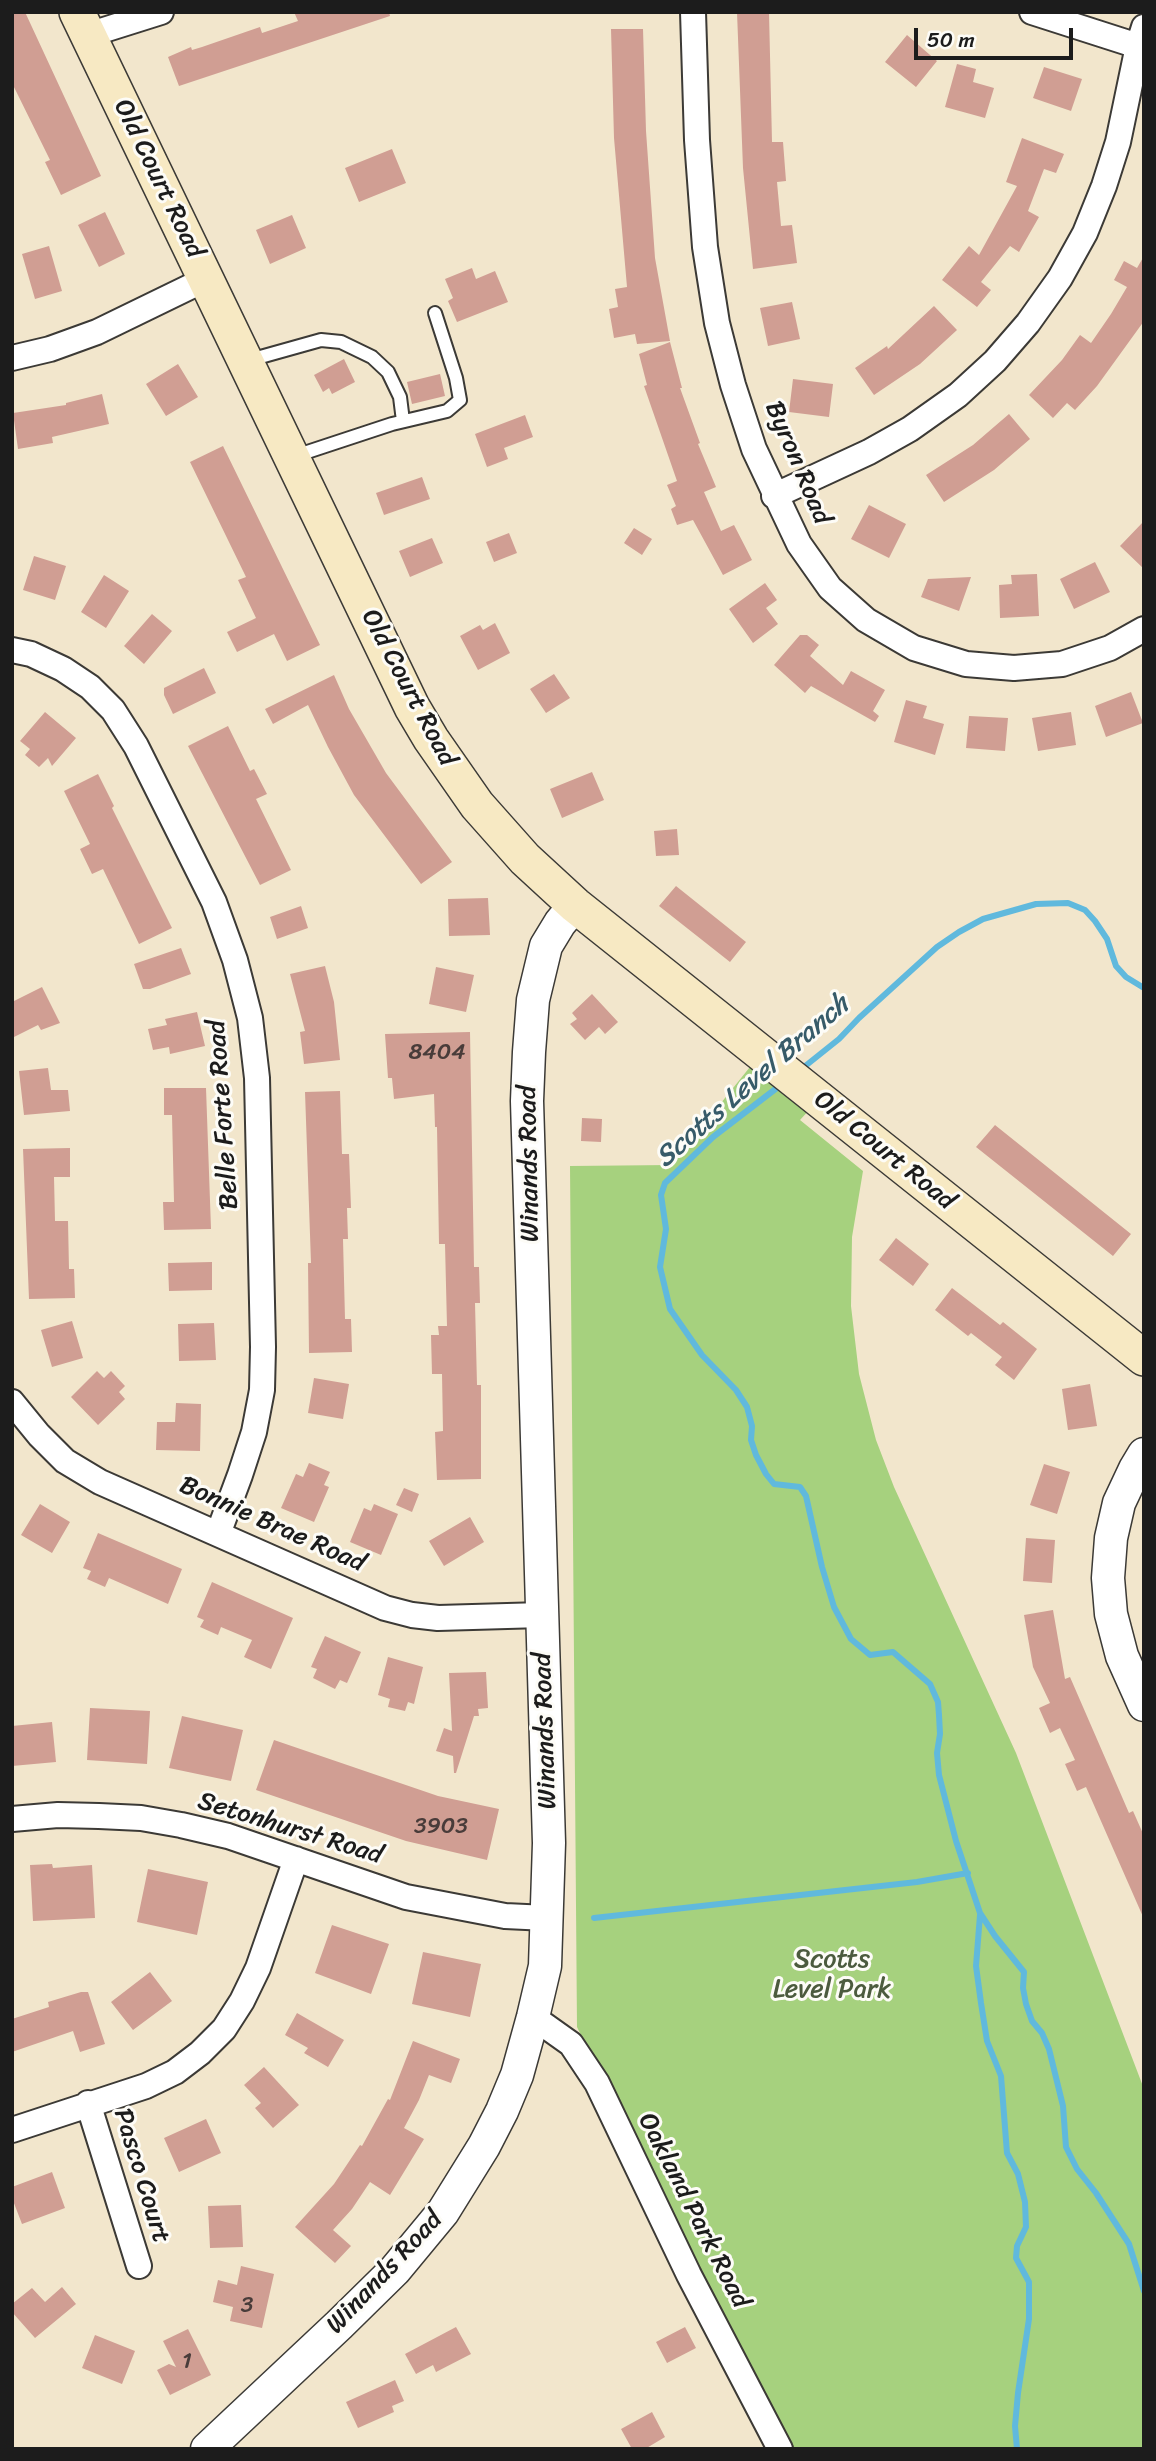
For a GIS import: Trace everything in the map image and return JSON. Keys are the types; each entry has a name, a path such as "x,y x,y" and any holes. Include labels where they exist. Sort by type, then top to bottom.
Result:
{"main road":[{"name":"Old Court Road","path":"82,24 412,707 431,740 477,806 525,859 575,905 1144,1358"}],"street":[{"path":"82,24 161,12"},
{"name":"Byron Road","path":"693,12 696,140 705,247 717,323 733,385 754,449 799,544 830,588 866,620 914,648 966,664 1014,668 1062,664 1110,648 1144,629"},
{"path":"775,496 869,452 910,429 958,395 995,361 1028,323 1066,267 1085,233 1118,142 1141,36 1032,12"},
{"path":"12,358 50,349 97,332 206,279"},
{"name":"Belle Forte Road","path":"12,650 32,654 63,669 90,687 113,710 136,746 214,902 236,960 250,1018 257,1078 262,1390 254,1432 218,1534"},
{"name":"Winands Road","path":"207,2449 394,2270 443,2212 484,2146 502,2111 517,2075 533,2017 545,1966 549,1843 527,1101 528,1052 533,1000 546,946 575,905"},
{"name":"Bonnie Brae Road","path":"12,1402 38,1435 65,1461 100,1482 385,1608 438,1618 542,1615"},
{"path":"1144,1454 1119,1503 1111,1538 1108,1578 1111,1614 1122,1656 1144,1705"},
{"name":"Setonhurst Road","path":"12,1819 58,1815 141,1818 228,1836 406,1897 493,1914 547,1918"},
{"path":"12,2130 146,2086 175,2072 200,2053 224,2029 242,2001 258,1968 296,1859"},
{"name":"Oakland Park Road","path":"533,2017 571,2044 597,2083 689,2276 720,2330 780,2449"},
{"name":"Pasco Court","path":"88,2103 139,2266"}],"lane":[{"path":"292,457 403,421 447,411 460,400 456,378 435,313"},
{"path":"246,361 321,340 341,342 372,357 388,372 400,397 403,421"}],"green space":[{"name":"Scotts Level Park","path":"754,1062 811,1108 800,1120 863,1171 852,1237 851,1306 859,1374 876,1440 894,1487 1016,1753 1144,2089 1144,2449 786,2449 577,2027 570,1166 671,1165"}],"building":[{"path":"12,12 25,12 101,176 61,195 45,162 50,160 12,83"},
{"path":"294,12 389,12 390,16 179,86 168,57 191,47 192,50 260,27 262,33 298,21"},
{"path":"737,12 769,12 772,142 783,142 786,181 777,182 781,226 792,225 797,263 753,269 743,168"},
{"path":"611,29 643,29 646,131 655,258 670,341 637,344 635,334 614,338 609,309 618,307 615,289 627,287 614,138"},
{"path":"907,35 937,61 916,87 885,62"},
{"path":"957,64 976,69 973,82 994,88 985,118 945,107"},
{"path":"1044,67 1082,79 1071,111 1033,98"},
{"path":"1022,138 1064,154 1056,173 1044,169 1028,211 1039,217 1019,252 1010,246 981,282 991,290 977,307 942,280 969,246 979,255 1017,186 1006,182"},
{"path":"392,149 406,183 359,202 345,168"},
{"path":"105,212 125,254 99,267 78,225"},
{"path":"292,215 306,248 270,264 256,230"},
{"path":"49,246 62,291 35,299 22,254"},
{"path":"1144,256 1144,321 1097,386 1075,410 1067,403 1053,418 1029,395 1062,360 1080,335 1091,343 1127,287 1114,280 1124,261 1137,268"},
{"path":"472,268 476,279 495,271 508,302 457,322 448,301 453,298 445,279"},
{"path":"792,302 800,339 768,346 760,308"},
{"path":"934,306 957,330 920,364 874,395 855,368 887,346 888,349"},
{"path":"670,342 680,388 700,443 698,444 716,487 704,492 721,531 734,525 752,560 723,575 693,520 677,525 671,509 676,506 667,485 677,481 644,386 647,385 639,354"},
{"path":"344,359 355,382 332,394 329,388 323,392 314,375"},
{"path":"178,364 198,397 166,416 146,384"},
{"path":"440,374 445,396 412,404 407,382"},
{"path":"793,379 833,384 829,417 789,412"},
{"path":"102,394 109,424 52,437 53,443 18,449 13,413 66,405"},
{"path":"1009,414 1030,439 994,470 944,502 926,475 973,445"},
{"path":"525,415 533,437 504,448 508,459 487,467 475,434"},
{"path":"223,446 320,645 287,661 274,634 237,652 227,632 256,618 238,580 246,577 190,462"},
{"path":"422,477 430,499 384,515 376,493"},
{"path":"869,505 906,524 889,558 851,539"},
{"path":"1144,521 1144,569 1120,546"},
{"path":"634,528 652,539 642,555 624,543"},
{"path":"509,533 517,553 494,562 486,542"},
{"path":"432,538 443,563 410,577 399,551"},
{"path":"34,556 66,566 55,600 23,590"},
{"path":"1095,562 1110,592 1074,609 1060,579"},
{"path":"1037,574 1039,616 1000,618 999,585 1012,584 1011,575"},
{"path":"104,575 129,591 106,628 81,612"},
{"path":"971,577 959,611 921,597 928,579"},
{"path":"765,583 777,600 766,608 778,624 753,643 729,609"},
{"path":"152,614 172,631 144,664 124,646"},
{"path":"495,623 510,653 478,670 460,636 480,625 483,630"},
{"path":"800,635 807,635 819,645 810,656 843,685 851,671 885,690 873,711 879,716 875,722 811,686 805,693 774,665"},
{"path":"204,668 216,693 173,714 164,695 164,688"},
{"path":"554,674 570,698 546,713 530,689"},
{"path":"334,675 349,709 386,773 452,862 421,884 354,795 308,705 273,724 265,709"},
{"path":"1131,692 1143,723 1106,737 1095,706"},
{"path":"906,700 927,706 923,718 944,724 935,755 894,742"},
{"path":"45,712 76,738 52,766 48,758 39,767 25,755 30,749 20,741"},
{"path":"1071,712 1076,745 1038,751 1032,718"},
{"path":"969,716 1008,718 1005,751 966,748"},
{"path":"228,726 250,771 254,769 267,794 256,799 291,870 260,885 188,746"},
{"path":"592,772 604,800 562,818 550,789"},
{"path":"98,774 114,806 112,808 172,928 139,944 103,869 92,874 80,849 90,844 64,791"},
{"path":"677,829 679,855 656,856 654,831"},
{"path":"676,886 746,942 730,962 659,906"},
{"path":"488,898 490,935 449,936 448,899"},
{"path":"301,906 308,928 277,939 270,917"},
{"path":"181,948 191,974 143,989 134,964"},
{"path":"325,966 334,1002 340,1060 304,1064 300,1032 305,1031 290,974"},
{"path":"436,967 474,975 466,1012 429,1004"},
{"path":"42,987 60,1023 41,1030 38,1025 12,1038 12,1002"},
{"path":"592,994 618,1022 605,1034 599,1027 585,1040 570,1024 577,1019 572,1013"},
{"path":"197,1012 205,1046 170,1054 169,1047 153,1050 148,1029 167,1025 165,1019"},
{"path":"470,1032 474,1267 479,1267 480,1303 475,1303 477,1385 481,1385 481,1479 437,1480 435,1432 443,1431 442,1374 432,1374 431,1335 439,1335 438,1326 447,1326 445,1244 439,1244 434,1094 394,1099 392,1078 388,1078 385,1034"},
{"path":"48,1068 51,1090 68,1090 70,1111 24,1115 19,1071"},
{"path":"164,1088 206,1088 211,1229 164,1230 163,1202 174,1202 172,1115 164,1115"},
{"path":"340,1091 342,1154 349,1154 351,1208 347,1208 348,1239 343,1239 345,1319 351,1319 352,1352 309,1353 308,1263 311,1263 305,1092"},
{"path":"582,1118 602,1119 601,1142 581,1141"},
{"path":"995,1125 1131,1234 1113,1256 976,1147"},
{"path":"70,1148 70,1177 54,1177 55,1221 68,1221 69,1269 74,1269 75,1298 29,1299 23,1149"},
{"path":"896,1238 929,1264 913,1286 879,1260"},
{"path":"212,1262 212,1290 169,1291 168,1263"},
{"path":"952,1288 1000,1325 1003,1322 1037,1349 1014,1380 995,1365 1002,1357 971,1333 968,1336 935,1310"},
{"path":"72,1321 83,1358 52,1367 41,1330"},
{"path":"214,1323 216,1360 179,1361 178,1324"},
{"path":"97,1371 104,1378 111,1371 125,1386 119,1392 125,1399 98,1425 71,1397"},
{"path":"314,1378 349,1384 343,1419 308,1413"},
{"path":"1090,1384 1097,1426 1068,1430 1062,1389"},
{"path":"176,1403 201,1404 200,1451 156,1450 157,1422 175,1422"},
{"path":"309,1463 330,1472 324,1485 329,1487 314,1522 281,1508 296,1474 303,1477"},
{"path":"1044,1464 1070,1472 1057,1514 1030,1505"},
{"path":"404,1488 419,1494 412,1512 396,1505"},
{"path":"40,1504 70,1522 52,1553 21,1535"},
{"path":"374,1504 398,1514 381,1555 350,1542 364,1508 371,1511"},
{"path":"470,1517 484,1542 444,1566 429,1541"},
{"path":"98,1533 182,1569 168,1604 109,1578 105,1587 87,1579 91,1571 83,1568"},
{"path":"1026,1538 1055,1540 1052,1583 1023,1581"},
{"path":"212,1582 293,1618 271,1669 244,1657 252,1640 221,1627 218,1635 200,1627 204,1620 197,1617"},
{"path":"1053,1610 1065,1679 1070,1677 1129,1813 1133,1811 1144,1836 1144,1919 1086,1787 1077,1791 1065,1764 1075,1760 1060,1728 1050,1733 1039,1708 1050,1703 1033,1667 1024,1615"},
{"path":"325,1636 361,1652 347,1683 340,1680 335,1689 313,1678 317,1669 311,1667"},
{"path":"388,1657 423,1667 414,1704 408,1702 405,1711 388,1707 390,1699 378,1695"},
{"path":"486,1672 488,1708 478,1709 479,1716 474,1716 454,1773 453,1756 436,1751 444,1728 452,1731 449,1673"},
{"path":"90,1708 150,1711 147,1764 87,1760"},
{"path":"182,1716 243,1730 231,1781 169,1768"},
{"path":"52,1722 56,1762 12,1766 12,1726"},
{"path":"274,1740 438,1796 499,1809 487,1860 406,1841 256,1790"},
{"path":"52,1864 53,1868 92,1865 95,1918 33,1921 30,1865"},
{"path":"148,1869 208,1882 197,1935 137,1922"},
{"path":"332,1925 389,1944 371,1994 315,1973"},
{"path":"423,1952 481,1964 470,2017 412,2004"},
{"path":"150,1972 172,2001 133,2030 111,2002"},
{"path":"88,1992 105,2044 80,2052 73,2031 12,2052 12,2019 49,2007 48,2002"},
{"path":"297,2013 344,2040 328,2067 304,2053 308,2048 285,2035"},
{"path":"413,2041 460,2059 451,2083 429,2075 404,2128 424,2139 390,2195 370,2182 352,2209 333,2230 351,2246 335,2263 295,2227 334,2184 360,2145 362,2146 388,2099 390,2100"},
{"path":"264,2067 299,2105 273,2128 255,2108 261,2103 244,2085"},
{"path":"206,2119 221,2153 179,2172 164,2138"},
{"path":"52,2172 65,2208 22,2224 12,2198 12,2187"},
{"path":"241,2205 243,2247 210,2248 208,2206"},
{"path":"241,2266 274,2274 262,2328 230,2321 233,2307 213,2302 218,2280 237,2285"},
{"path":"62,2287 76,2304 35,2338 12,2312 12,2304 32,2288 45,2302"},
{"path":"456,2327 471,2354 436,2372 433,2365 416,2374 405,2354"},
{"path":"685,2327 696,2348 667,2363 656,2342"},
{"path":"188,2329 211,2375 170,2395 157,2370 169,2364 176,2367 163,2341"},
{"path":"95,2335 135,2351 122,2384 82,2368"},
{"path":"395,2380 404,2401 392,2406 394,2412 358,2428 346,2402"},
{"path":"652,2412 665,2437 645,2449 632,2449 621,2429"}],"waterway":[{"name":"Scotts Level Branch","path":"799,1071 839,1039 937,947 983,919 1036,904 1068,903 1085,910 1107,939 1116,966 1126,977 1144,988"},
{"name":"Scotts Level Branch","path":"782,1084 713,1137 665,1183 661,1195 666,1229 660,1267 670,1309 702,1355 736,1390 747,1407 752,1426 751,1440 766,1474 774,1484 800,1487 806,1496 834,1607 851,1639 870,1655 893,1652 930,1684 938,1702 939,1775 956,1841 980,1913 1024,1972 1026,2004 1032,2021 1042,2033 1049,2049 1063,2106 1066,2147 1077,2169 1129,2244 1144,2291"},
{"path":"594,1918 917,1882 968,1873"},
{"path":"980,1915 976,1966 981,2003 987,2041 1001,2076 1007,2153 1018,2174 1025,2202 1026,2227 1017,2246 1016,2258 1029,2282 1029,2319 1018,2393 1015,2426 1017,2449"}]}
